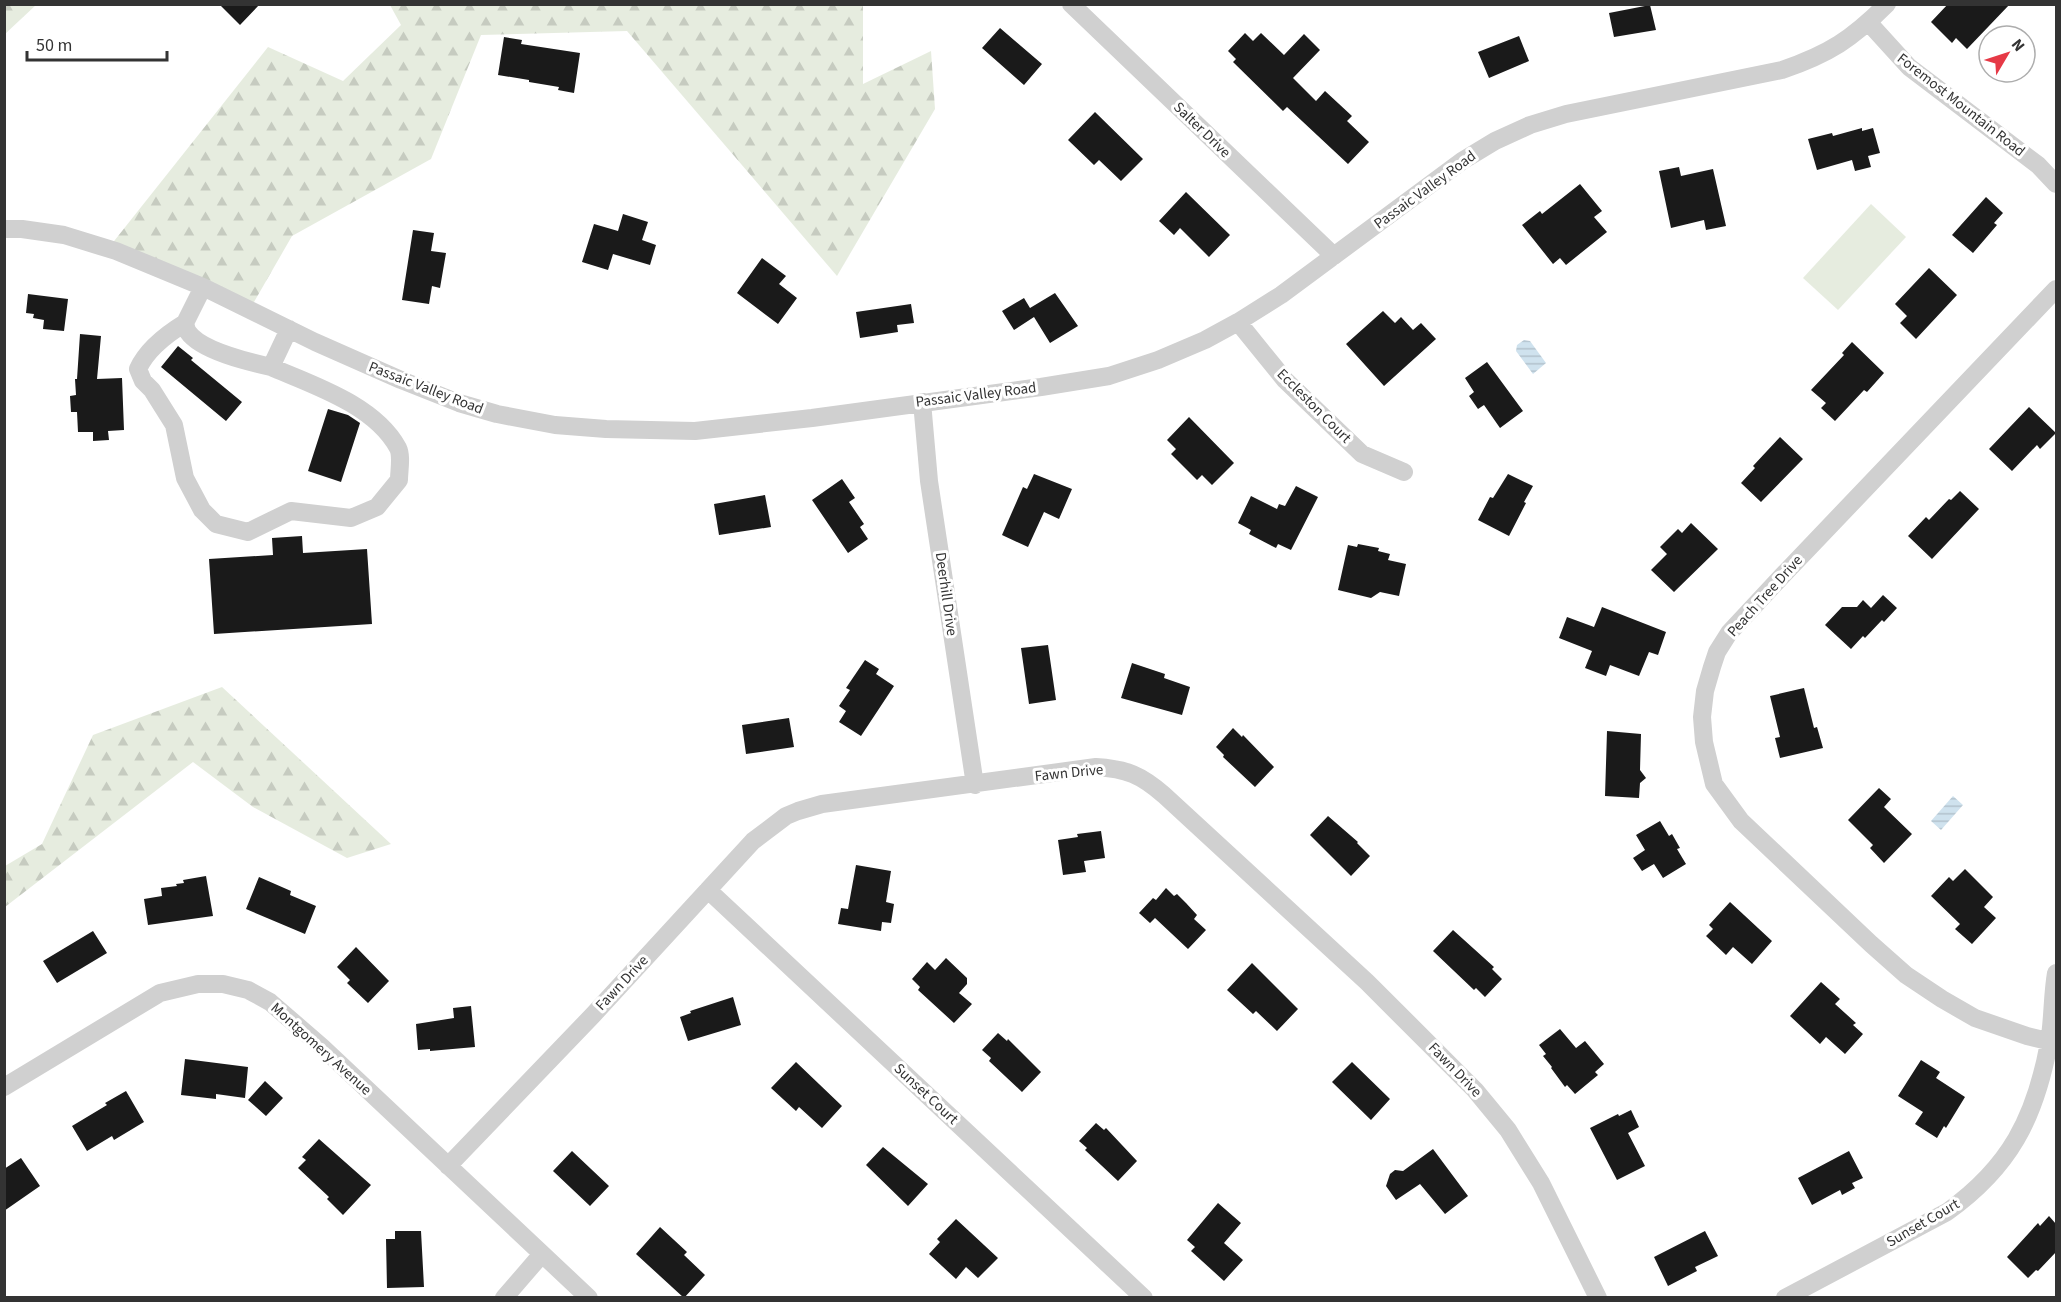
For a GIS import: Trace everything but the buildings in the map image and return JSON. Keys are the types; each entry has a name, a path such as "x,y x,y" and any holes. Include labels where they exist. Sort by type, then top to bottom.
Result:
{"street":[{"name":"Salter Drive","path":"1071,4 1334,256"},
{"name":"Passaic Valley Road","path":"4,229 64,235 116,251 203,287 402,381 459,403 504,416 555,425 606,429 695,430 812,418 1109,376 1158,360 1205,340 1281,295 1462,161 1495,141 1530,125 1566,114 1782,70 1827,52 1856,34 1887,4"},
{"name":"Foremost Mountain Road","path":"1869,23 1909,68 2037,165 2056,184"},
{"path":"185,323 188,332 199,341 230,358 271,367 352,402 380,425 399,449 399,480 376,507 351,518 291,511 248,532 216,524 202,510 185,478 174,425 152,390 143,381 138,369 141,362 165,335 185,323 203,287"},
{"name":"Peach Tree Drive","path":"2053,1042 2023,1035 1975,1018 1906,975 1871,944 1741,821 1714,783 1704,742 1702,717 1705,692 1715,660 1729,633 2056,289"},
{"name":"Eccleston Court","path":"1238,322 1285,380 1362,454 1404,472"},
{"path":"271,367 289,329"},
{"name":"Deerhill Drive","path":"922,402 929,481 975,784"},
{"name":"Fawn Drive","path":"448,1166 753,841 775,822 798,811 822,804 1096,767 1133,774 1151,784 1367,982 1475,1090 1508,1130 1541,1183 1598,1298"},
{"name":"Sunset Court","path":"708,890 1144,1298"},
{"name":"Sunset Court","path":"1785,1298 1947,1212 1987,1180 2013,1147 2028,1117 2053,1042 2053,993 2056,974"},
{"name":"Montgomery Avenue","path":"4,1087 160,993 198,984 236,986 254,992 270,1002 322,1047 589,1298"},
{"path":"504,1298 542,1254"}],"green space":[{"path":"5,4 36,4 36,5 5,34"},
{"path":"390,5 863,5 863,84 931,51 935,109 837,276 627,31 481,35 431,159 292,236 250,309 103,255 268,47 343,81 401,25"},
{"path":"1871,204 1906,237 1838,310 1803,278"},
{"path":"222,687 391,844 347,858 253,807 193,762 5,907 5,866 42,844 93,735"}],"water":[{"path":"1524,340 1530,341 1546,363 1533,374 1516,351 1517,345"},
{"path":"1953,796 1963,805 1941,830 1931,821"}]}
